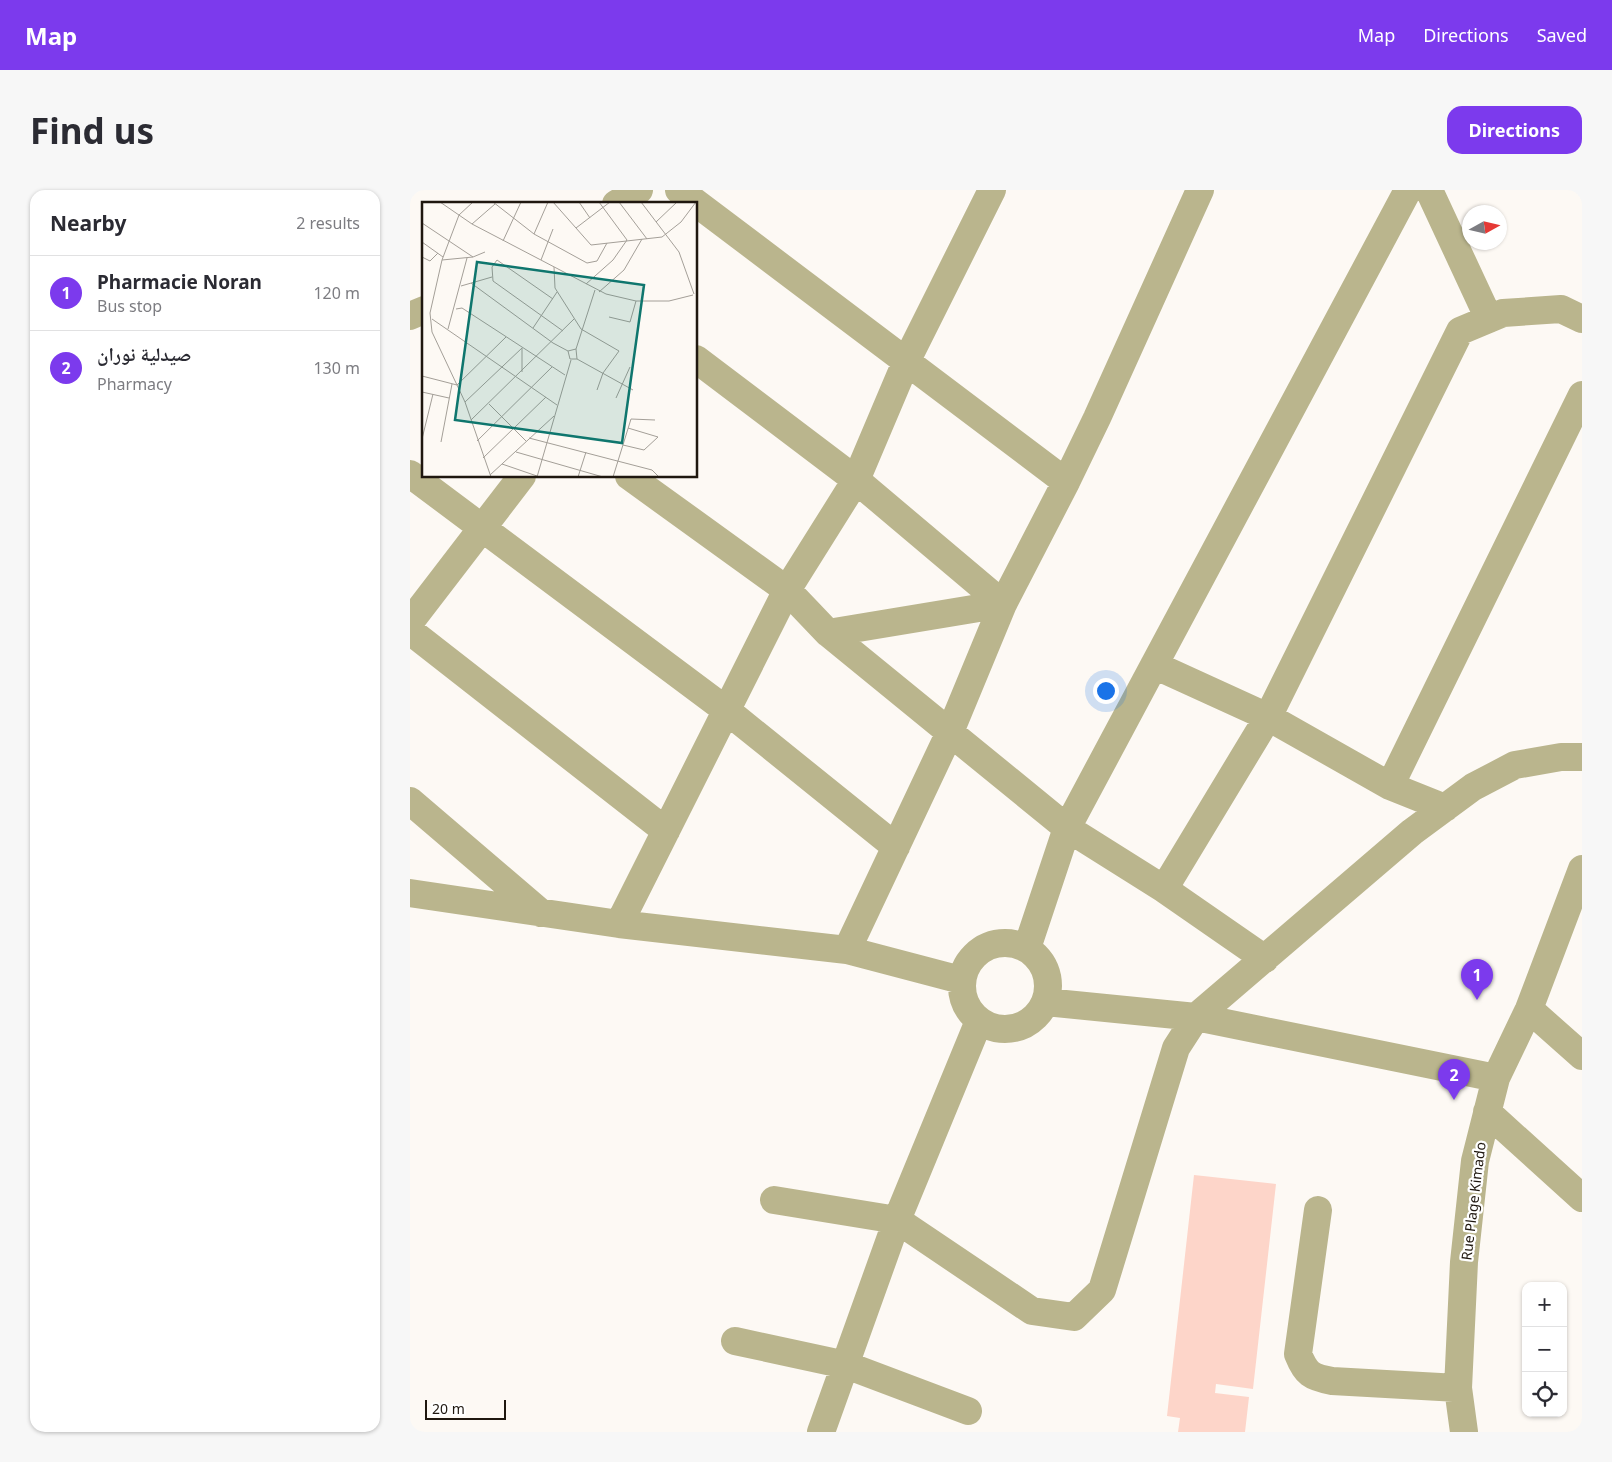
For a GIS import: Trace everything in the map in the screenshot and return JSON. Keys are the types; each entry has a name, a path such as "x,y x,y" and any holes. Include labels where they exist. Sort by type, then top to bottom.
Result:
{"street":[{"path":"619,202 639,190"},
{"path":"679,190 695,202"},
{"path":"619,924 787,590 856,480 906,362 992,190"},
{"path":"847,950 950,732 1003,604 1066,482 1200,190"},
{"path":"1027,948 1067,828 1408,190"},
{"path":"1429,190 1489,319"},
{"path":"698,204 1066,482"},
{"path":"1164,889 1268,716 1460,331 1503,313 1561,309 1582,319"},
{"path":"698,361 856,480 1003,604"},
{"path":"1390,786 1582,395"},
{"path":"410,474 726,710 896,847"},
{"path":"410,622 520,478"},
{"path":"632,478 787,590 828,633 1067,828 1164,889 1264,959"},
{"path":"828,633 1003,604"},
{"path":"410,631 666,831"},
{"path":"1154,665 1268,716 1390,786 1445,808"},
{"path":"774,1200 897,1220 1032,1311 1074,1317 1102,1290 1176,1048 1196,1017 1412,832 1473,787 1515,765 1561,757 1582,757"},
{"path":"410,801 541,913"},
{"name":"Rue Plage Kimado","path":"1464,1432 1458,1388 1464,1262 1475,1161 1496,1078 1529,1009 1582,869"},
{"path":"410,893 619,924 847,950 961,980"},
{"path":"1007,942 1027,948 1038,958 1046,971 1049,986 1046,1002 1038,1015 1026,1024 1012,1029 997,1029 979,1021 968,1010 962,996 961,980 966,966 975,954 992,944 1007,942"},
{"path":"1046,1002 1196,1017 1496,1078"},
{"path":"1529,1009 1582,1056"},
{"path":"821,1432 897,1220 979,1021"},
{"path":"1487,1112 1582,1198"},
{"path":"1318,1210 1298,1354 1303,1365 1315,1378 1332,1382 1458,1388"},
{"path":"735,1340 846,1365 968,1411"}],"building":[{"path":"1194,1175 1276,1184 1253,1389 1216,1384 1215,1393 1249,1397 1245,1432 1178,1432 1180,1418 1167,1416"}],"place":[{"name":"Pharmacie Noran","path":"1477,1000"},
{"name":"صيدلية نوران","path":"1454,1100"}]}
